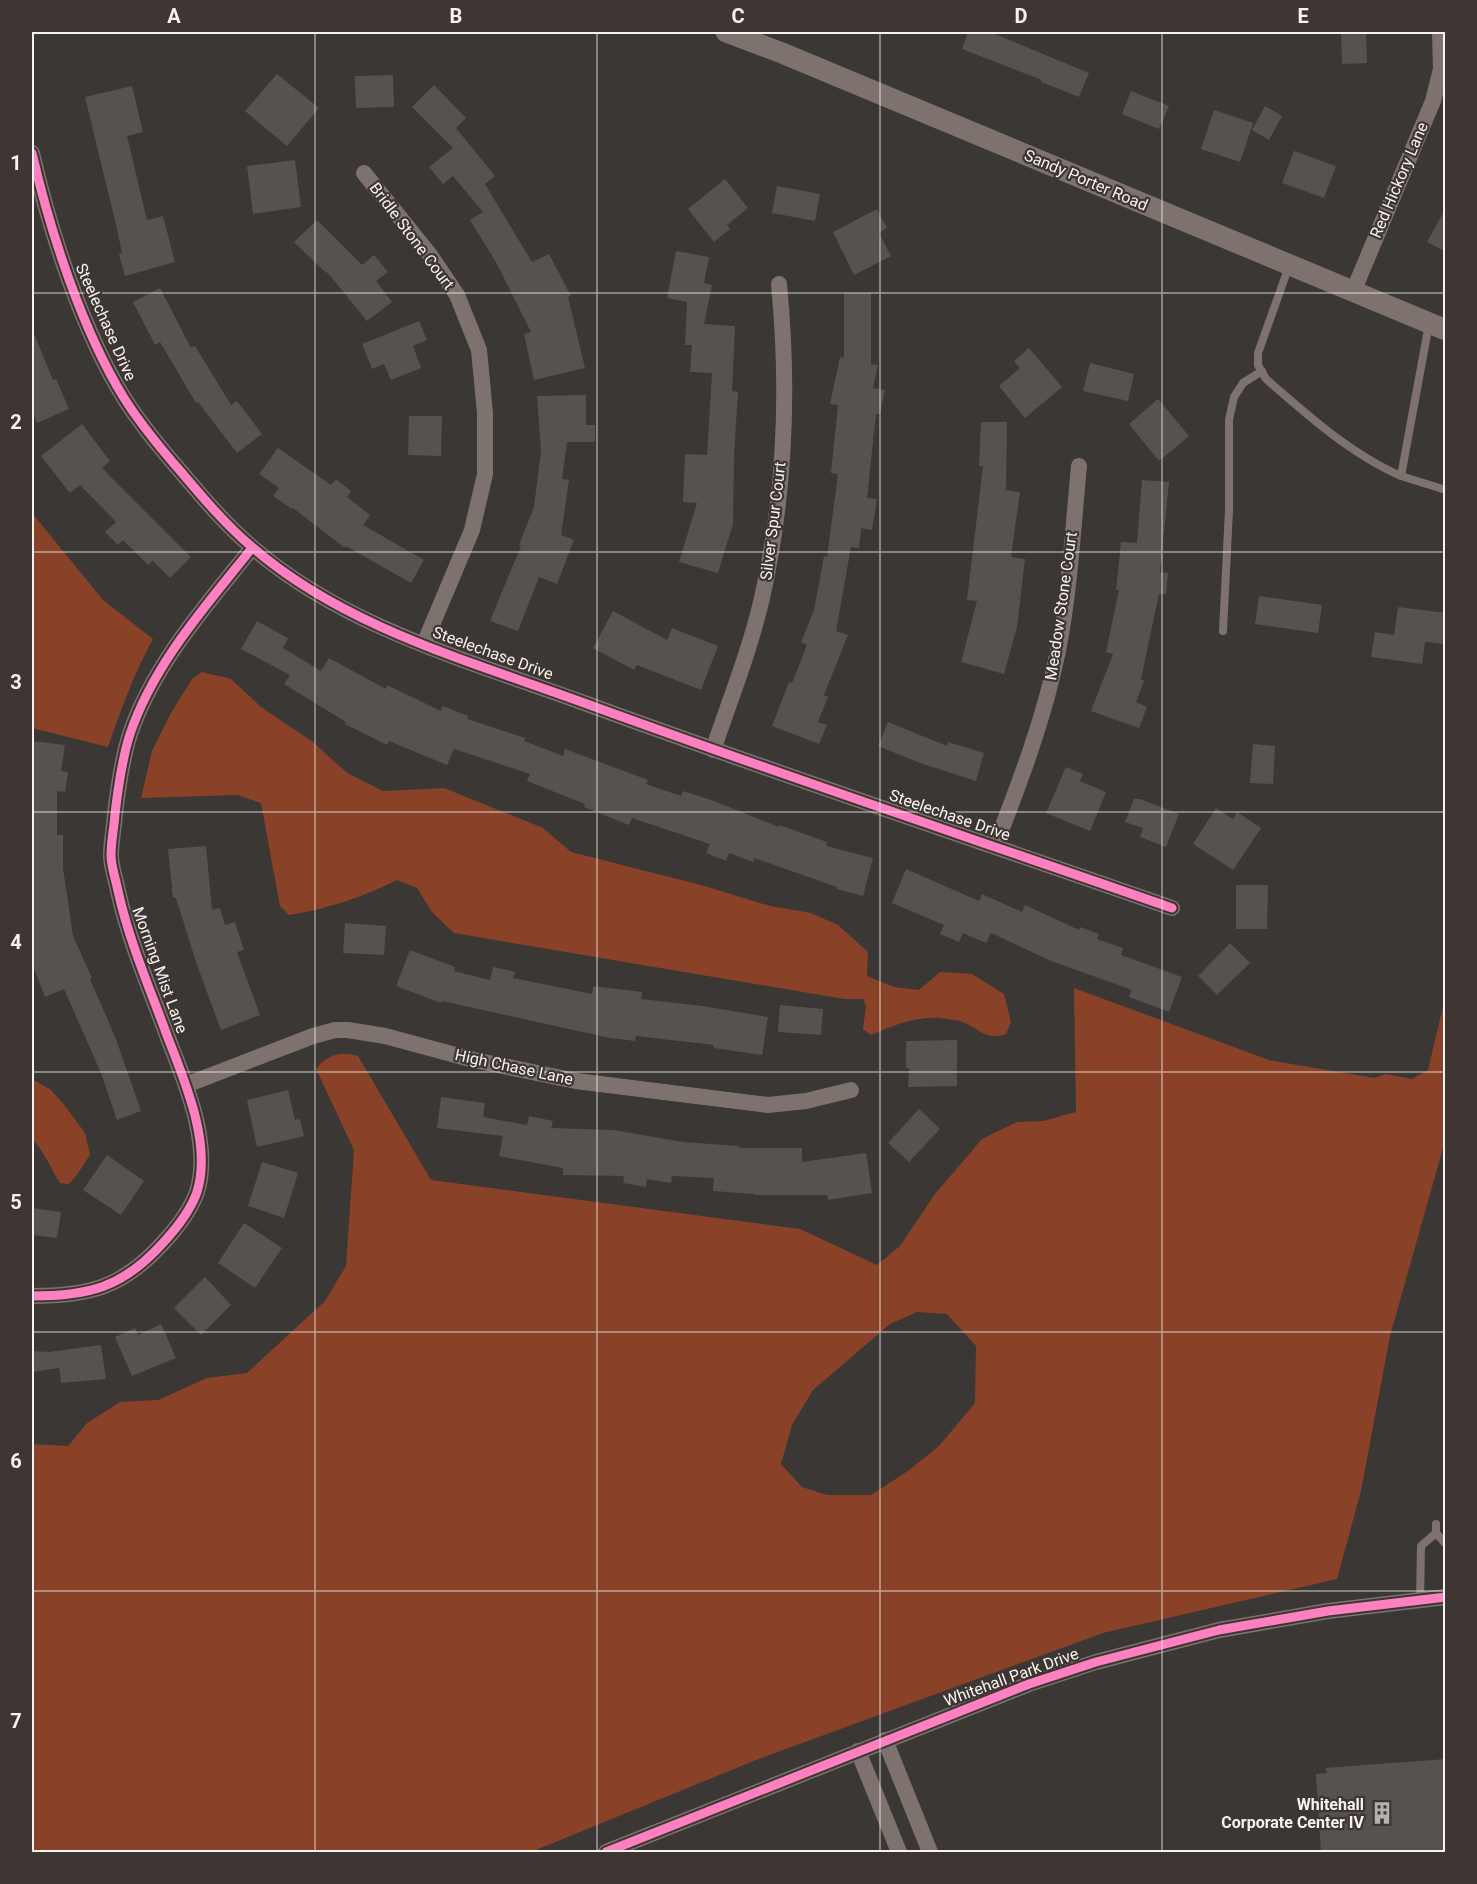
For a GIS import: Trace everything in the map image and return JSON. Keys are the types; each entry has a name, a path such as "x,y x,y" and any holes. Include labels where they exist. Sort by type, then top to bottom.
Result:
{"street":[{"name":"Sandy Porter Road","path":"726,32 783,53 1437,327"},
{"name":"Red Hickory Lane","path":"1353,292 1432,101 1441,69 1440,32"},
{"name":"Steelechase Drive","path":"32,153 64,266 92,335 123,395 147,431 208,504 252,548 309,590 365,620 424,644 713,750 1172,908"},
{"name":"Bridle Stone Court","path":"364,173 430,255 457,295 479,350 485,413 485,474 472,531 424,644"},
{"name":"Silver Spur Court","path":"713,750 753,632 771,554 782,447 785,384 779,284"},
{"name":"Meadow Stone Court","path":"995,846 1021,779 1045,706 1058,650 1079,466"},
{"name":"Morning Mist Lane","path":"32,1296 92,1292 125,1276 150,1257 175,1230 189,1210 197,1191 201,1169 200,1144 186,1085 124,918 111,857 118,793 130,734 152,684 181,638 252,548"},
{"name":"High Chase Lane","path":"186,1085 313,1036 335,1030 348,1030 385,1036 474,1060 576,1081 768,1105 806,1101 851,1090"},
{"name":"Whitehall Park Drive","path":"606,1852 1029,1684 1096,1662 1161,1644 1241,1626 1328,1611 1446,1598"},
{"path":"885,1740 930,1852"},
{"path":"858,1751 899,1852"}],"lane":[{"path":"1289,265 1258,353 1258,365 1266,379 1349,446 1381,467 1401,476 1446,490"},
{"path":"1401,476 1437,327"},
{"path":"1223,631 1229,510 1229,420 1234,397 1243,383 1262,370"},
{"path":"1420,1600 1421,1546 1436,1528 1446,1544"}],"shaded area":[{"path":"32,513 103,600 153,639 134,678 108,747 32,728"},
{"path":"202,672 231,679 261,707 313,742 347,773 383,791 444,788 543,828 571,852 701,885 770,906 811,913 838,925 868,952 867,976 894,987 919,990 940,972 972,974 1004,994 1011,1022 1006,1034 990,1036 961,1022 931,1018 904,1022 871,1035 863,1029 866,1006 863,999 844,999 454,933 432,912 417,888 397,880 344,902 289,915 280,906 261,803 237,795 141,798 152,751 171,713 192,679"},
{"path":"1074,988 1269,1060 1374,1078 1386,1074 1412,1079 1428,1070 1445,998 1445,1141 1390,1336 1361,1491 1337,1579 1103,1633 756,1760 531,1852 32,1852 32,1444 68,1446 87,1423 120,1402 158,1400 207,1378 247,1373 325,1301 346,1266 354,1150 316,1069 325,1060 340,1054 358,1056 431,1180 800,1229 877,1265 900,1246 935,1194 982,1139 1017,1122 1043,1121 1076,1112","holes":["917,1312 947,1314 976,1346 975,1403 939,1446 908,1471 871,1495 827,1495 802,1487 781,1464 792,1425 813,1390 890,1324"]},
{"path":"32,1080 51,1090 85,1133 90,1155 69,1184 60,1183 32,1139"}],"building":[{"path":"968,32 990,32 1089,73 1079,97 962,49"},
{"path":"1341,32 1366,32 1367,63 1342,64"},
{"path":"277,74 319,108 287,146 245,111"},
{"path":"393,75 394,107 356,108 355,76"},
{"path":"434,85 466,118 456,128 495,176 485,184 532,262 549,254 571,296 568,297 585,368 534,380 524,334 531,332 497,264 470,220 483,212 453,176 443,184 429,167 453,148 412,107"},
{"path":"132,86 143,132 127,136 147,220 163,216 175,262 125,276 119,254 122,253 117,229 85,97"},
{"path":"1131,91 1169,106 1159,129 1122,114"},
{"path":"1265,106 1282,116 1269,140 1252,130"},
{"path":"1214,110 1253,123 1240,162 1201,149"},
{"path":"1294,151 1336,166 1324,198 1282,183"},
{"path":"295,160 301,207 253,214 247,166"},
{"path":"725,179 748,208 727,225 730,229 714,242 688,209"},
{"path":"777,186 820,194 815,221 772,213"},
{"path":"1446,208 1446,252 1427,242"},
{"path":"877,209 887,228 879,233 891,256 854,275 833,232"},
{"path":"317,220 362,265 374,255 388,272 376,281 392,302 367,321 327,272 294,242"},
{"path":"676,251 709,257 704,283 712,285 704,324 735,326 732,391 738,392 733,524 718,573 679,562 697,503 683,502 685,454 707,455 712,373 690,372 692,345 685,345 687,302 667,298"},
{"path":"160,288 191,348 195,346 231,405 237,401 262,434 237,453 198,402 196,403 160,342 155,345 133,302"},
{"path":"844,293 871,293 871,364 878,365 873,388 885,390 880,414 876,414 867,498 877,499 872,530 861,528 859,548 851,547 836,631 848,635 824,695 828,697 818,722 827,725 819,744 772,726 789,682 792,683 807,645 801,642 814,610 824,556 827,557 838,474 831,473 838,405 830,404 840,357 844,358"},
{"path":"419,321 427,340 413,346 421,368 391,380 384,364 372,369 362,344"},
{"path":"32,329 53,380 56,379 69,409 37,423 32,410"},
{"path":"1029,348 1062,387 1025,418 999,386 1020,368 1014,361"},
{"path":"1090,363 1134,374 1128,401 1083,391"},
{"path":"586,395 586,425 595,425 595,442 567,442 562,479 569,480 561,535 574,540 557,584 539,577 518,631 490,621 521,546 519,545 534,507 541,451 537,396"},
{"path":"1158,399 1189,436 1159,461 1129,424"},
{"path":"409,416 442,416 441,456 408,455"},
{"path":"981,422 1007,422 1006,490 1020,492 1011,557 1025,559 1017,627 1004,674 961,662 977,601 967,600 983,466 979,466"},
{"path":"82,424 110,461 102,468 191,557 170,578 153,561 148,565 123,540 118,545 105,532 116,522 80,485 70,493 41,456"},
{"path":"278,448 331,485 336,479 351,491 347,497 370,515 363,525 424,560 411,583 346,546 345,548 293,508 273,496 279,488 259,474"},
{"path":"1142,480 1169,482 1160,572 1168,573 1166,594 1159,594 1141,679 1144,681 1136,702 1147,707 1139,728 1091,711 1113,654 1106,652 1119,590 1116,590 1121,542 1137,543"},
{"path":"1259,596 1322,605 1318,633 1255,624"},
{"path":"1398,607 1446,613 1446,644 1425,642 1422,664 1371,657 1375,632 1394,635"},
{"path":"613,611 667,640 672,628 718,646 701,690 637,665 634,670 593,648"},
{"path":"257,621 288,638 283,648 321,671 329,658 386,689 387,685 441,711 443,706 468,716 467,719 525,738 524,741 563,756 565,749 648,780 646,784 681,796 683,791 714,801 779,827 779,825 827,842 826,846 873,858 863,896 837,889 837,887 754,858 753,862 729,853 726,861 706,853 710,844 632,818 629,825 584,807 585,804 527,781 530,774 454,749 447,765 389,741 387,745 345,724 346,722 284,684 290,675 241,649"},
{"path":"888,722 947,746 948,742 984,753 976,781 920,763 878,746"},
{"path":"32,741 65,745 61,771 68,772 65,792 57,791 57,835 63,835 63,868 73,936 116,1039 141,1111 117,1120 101,1073 64,989 45,997 32,963"},
{"path":"1253,744 1275,746 1273,784 1250,783"},
{"path":"1066,767 1083,774 1080,781 1106,792 1090,831 1046,813"},
{"path":"1134,799 1140,799 1179,814 1166,847 1140,837 1143,828 1125,822"},
{"path":"1216,808 1233,819 1237,812 1261,828 1233,870 1193,844"},
{"path":"206,846 212,910 220,908 225,925 235,922 244,950 237,952 260,1015 221,1030 176,898 173,898 168,849"},
{"path":"906,869 979,901 982,894 1022,912 1025,905 1079,930 1080,927 1099,934 1097,939 1123,948 1121,955 1182,977 1169,1012 1129,997 1132,990 1051,961 991,933 986,943 963,933 959,942 940,934 944,925 892,903"},
{"path":"1236,885 1268,885 1267,929 1236,929"},
{"path":"345,923 386,926 384,955 343,953"},
{"path":"1230,943 1250,963 1217,995 1198,976"},
{"path":"410,950 455,967 454,971 490,980 493,967 515,972 513,978 592,994 593,986 642,992 641,999 768,1017 762,1055 714,1048 714,1045 636,1036 635,1041 610,1038 442,1001 441,1003 396,986"},
{"path":"780,1005 823,1009 821,1035 778,1032"},
{"path":"957,1040 957,1086 908,1087 909,1068 906,1068 906,1041"},
{"path":"288,1090 295,1120 300,1119 304,1136 257,1147 247,1100"},
{"path":"441,1097 485,1103 483,1117 527,1125 529,1116 553,1121 551,1128 613,1130 683,1142 739,1146 739,1148 802,1148 802,1162 866,1153 872,1193 828,1200 827,1195 754,1195 713,1191 714,1178 672,1176 671,1183 647,1179 646,1187 623,1183 624,1176 563,1175 563,1168 499,1156 503,1136 437,1128"},
{"path":"919,1109 940,1129 909,1162 888,1143"},
{"path":"107,1155 144,1181 121,1215 83,1190"},
{"path":"262,1162 298,1173 284,1218 248,1206"},
{"path":"32,1208 61,1212 57,1238 32,1235"},
{"path":"244,1223 282,1248 255,1288 218,1263"},
{"path":"205,1277 231,1305 201,1335 174,1308"},
{"path":"161,1324 176,1358 132,1376 115,1337 135,1328 138,1335"},
{"path":"101,1345 106,1379 61,1383 59,1368 32,1372 32,1351 49,1352"},
{"name":"Whitehall Corporate Center IV","path":"1446,1759 1446,1852 1321,1852 1316,1774 1327,1773 1325,1768"}],"cycle path":[{"path":"32,153 48,215 81,311 94,342 124,398 159,446 233,530 288,575 328,600 369,621 455,657 1172,908"},
{"path":"32,1296 52,1296 87,1291 118,1280 133,1271 172,1232 187,1213 197,1192 201,1173 201,1154 195,1114 128,928 111,860 111,845 123,763 130,734 140,708 167,659 183,636 252,548"},
{"path":"606,1852 1029,1684 1096,1662 1219,1630 1328,1611 1446,1597"}],"place":[{"name":"Whitehall Corporate Center IV","path":"1382,1813"}]}
